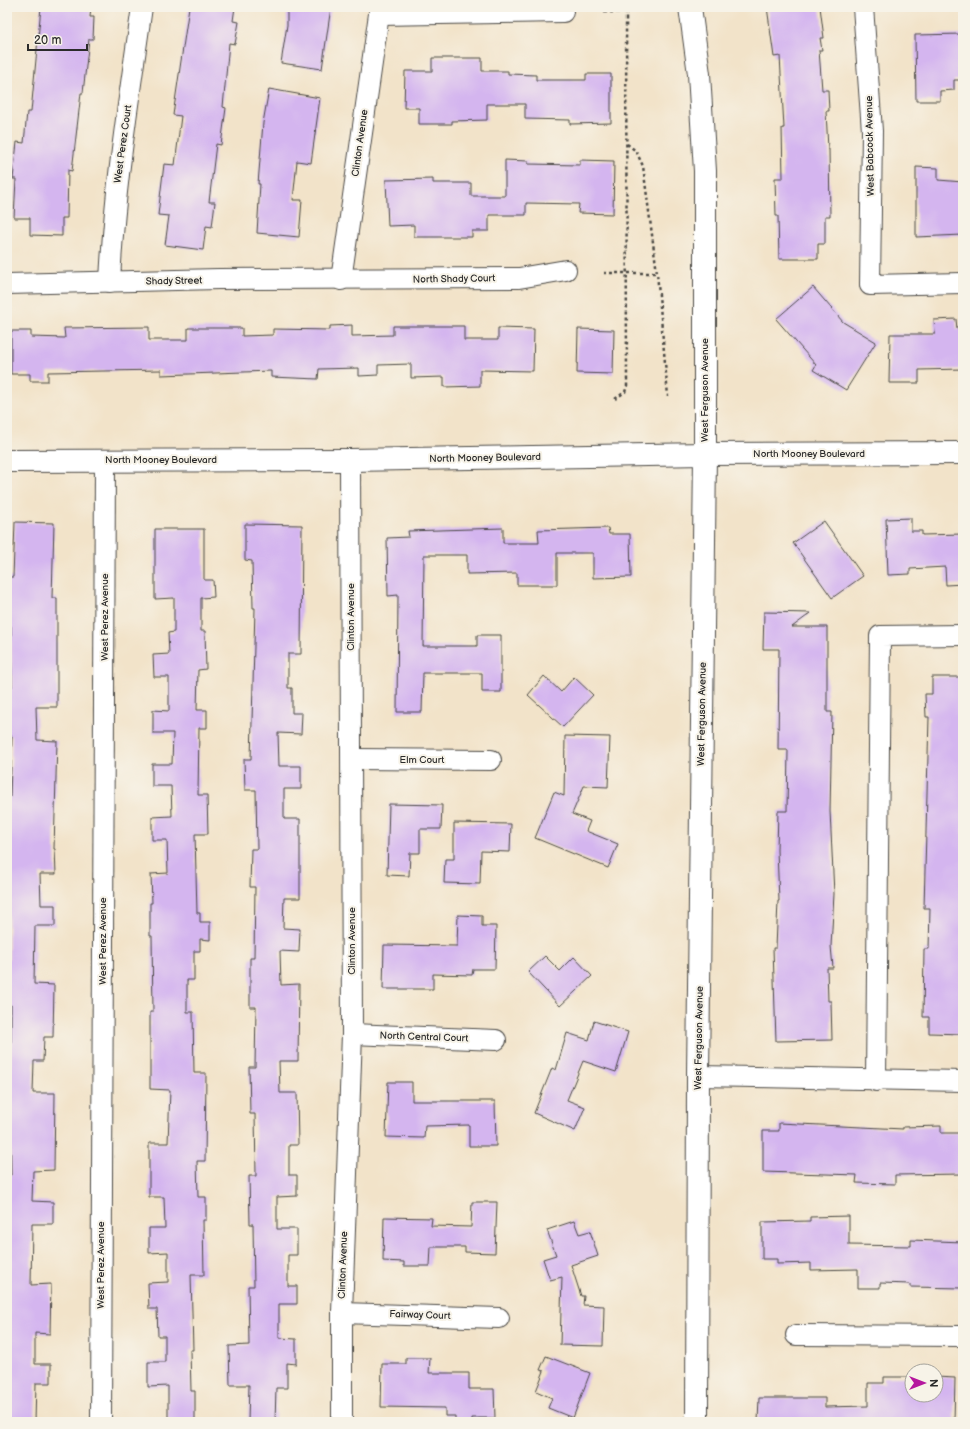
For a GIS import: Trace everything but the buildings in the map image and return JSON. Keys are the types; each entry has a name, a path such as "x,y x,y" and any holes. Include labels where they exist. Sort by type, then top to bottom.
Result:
{"street":[{"name":"West Perez Court","path":"110,282 112,227 116,192 142,7"},
{"name":"West Ferguson Avenue","path":"690,7 699,74 705,171 705,454 698,1076 697,1422"},
{"name":"West Babcock Avenue","path":"864,7 872,130 870,285 963,283"},
{"path":"380,11 563,12"},
{"name":"Clinton Avenue","path":"341,280 380,11"},
{"name":"North Shady Court","path":"341,280 519,278 566,270"},
{"name":"Shady Street","path":"7,284 219,279 341,280"},
{"name":"North Mooney Boulevard","path":"7,461 350,460 705,454 963,453"},
{"name":"West Perez Avenue","path":"101,1422 105,460"},
{"name":"Clinton Avenue","path":"342,1422 342,1313 352,1034 350,460"},
{"path":"876,1081 880,636 963,635"},
{"name":"Elm Court","path":"352,759 491,760"},
{"name":"North Central Court","path":"352,1034 496,1040"},
{"path":"698,1076 876,1081 963,1081"},
{"name":"Fairway Court","path":"342,1313 499,1318"},
{"path":"796,1335 963,1336"}],"path":[{"path":"615,399 625,392 628,386 626,7"},
{"path":"604,12 626,12"},
{"path":"627,144 636,151 643,166 658,273 668,396"},
{"path":"604,273 658,273"}]}
